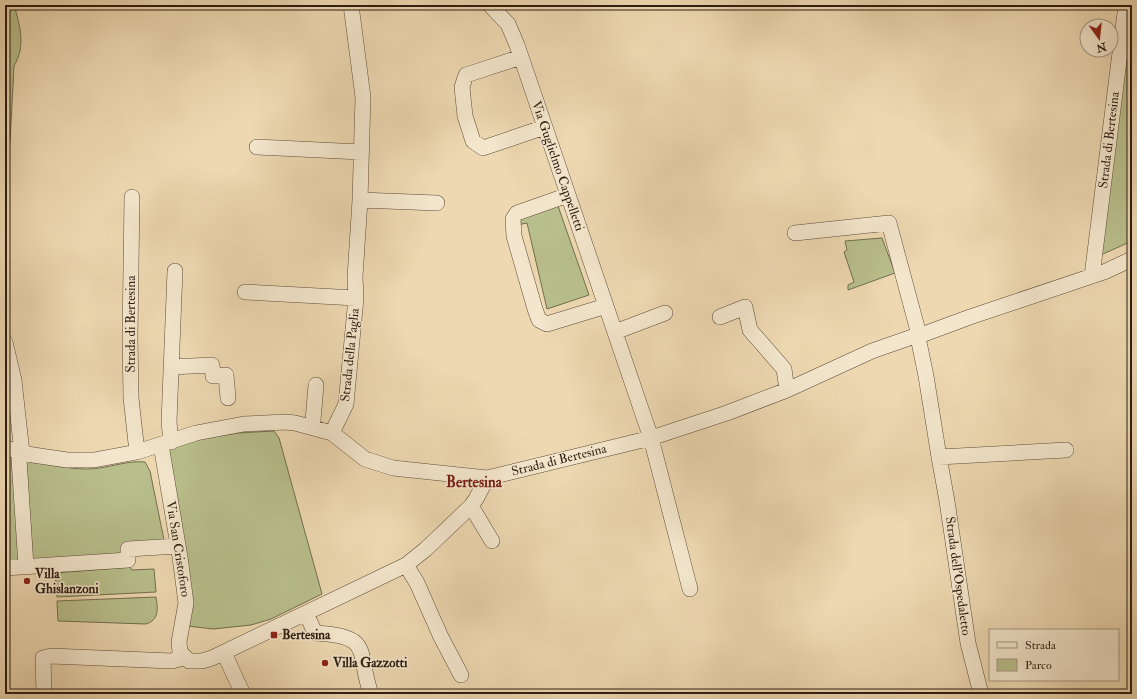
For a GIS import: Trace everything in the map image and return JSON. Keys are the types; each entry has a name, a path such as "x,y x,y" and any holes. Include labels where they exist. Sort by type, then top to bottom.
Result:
{"street":[{"name":"Strada della Paglia","path":"332,434 346,404 356,298 355,277 360,200 363,97 350,5"},
{"name":"Via Guglielmo Cappelletti","path":"490,5 508,24 521,57 651,438"},
{"name":"Strada di Bertesina","path":"1092,276 1126,5"},
{"path":"521,57 466,75 462,88 465,116 473,141 483,148 545,127"},
{"path":"257,148 361,152"},
{"path":"568,195 517,212 513,219 514,236 535,309 539,320 547,324 606,306"},
{"name":"Strada di Bertesina","path":"132,197 130,337 131,398 137,452"},
{"path":"360,200 437,203"},
{"path":"795,233 889,224 918,336"},
{"name":"Strada di Bertesina","path":"5,448 22,453 78,461 94,460 137,452 196,433 244,424 286,422 310,427 332,434 365,459 393,468 487,478 651,438 727,413 787,390 872,351 1092,276 1132,259"},
{"path":"166,443 169,422 175,271"},
{"name":"Strada della Paglia","path":"245,292 356,298"},
{"path":"720,317 745,307 750,330 784,369 787,390"},
{"path":"614,332 665,313"},
{"name":"Strada dell'Ospedaletto","path":"918,336 948,501 968,643 981,694"},
{"path":"5,342 14,380 22,453 19,459 26,566"},
{"path":"171,367 212,365 213,376 226,376 228,398"},
{"path":"310,427 313,421 316,386"},
{"path":"651,438 690,589"},
{"name":"Via San Cristoforo","path":"166,443 186,603 179,642 180,652 185,657"},
{"path":"939,457 1066,450"},
{"path":"44,694 43,658 51,656 172,661 185,657 189,661 202,661 224,652 406,565 426,549 471,506 487,478"},
{"path":"471,506 492,541"},
{"path":"5,568 128,560 128,549 178,546"},
{"path":"406,565 417,583 441,637 461,675"},
{"path":"306,613 315,633 334,634 350,638 357,644 363,656 367,684 371,694"},
{"path":"224,652 244,694"}],"green space":[{"path":"5,5 14,5 21,36 20,51 14,66 10,142 5,142"},
{"path":"1132,12 1132,241 1094,258"},
{"path":"557,203 589,295 547,309 527,223 517,225 517,220"},
{"path":"882,238 895,273 848,290 848,285 854,282 844,252 847,250 845,241"},
{"path":"274,431 279,438 322,594 271,619 251,625 213,629 188,626 162,454 171,446 194,440 238,433"},
{"path":"5,456 18,458 26,556 5,566"},
{"path":"26,460 79,469 94,469 131,462 145,462 150,471 165,545 127,555 33,564"},
{"path":"130,567 132,570 154,569 156,592 57,597 55,573"},
{"path":"156,597 157,614 153,620 146,624 58,621 57,601"}],"place":[{"name":"Villa Ghislanzoni","path":"27,581"},
{"name":"Bertesina","path":"274,635"},
{"name":"Villa Gazzotti","path":"325,663"}],"district":[{"name":"Bertesina","path":"474,482"}]}
